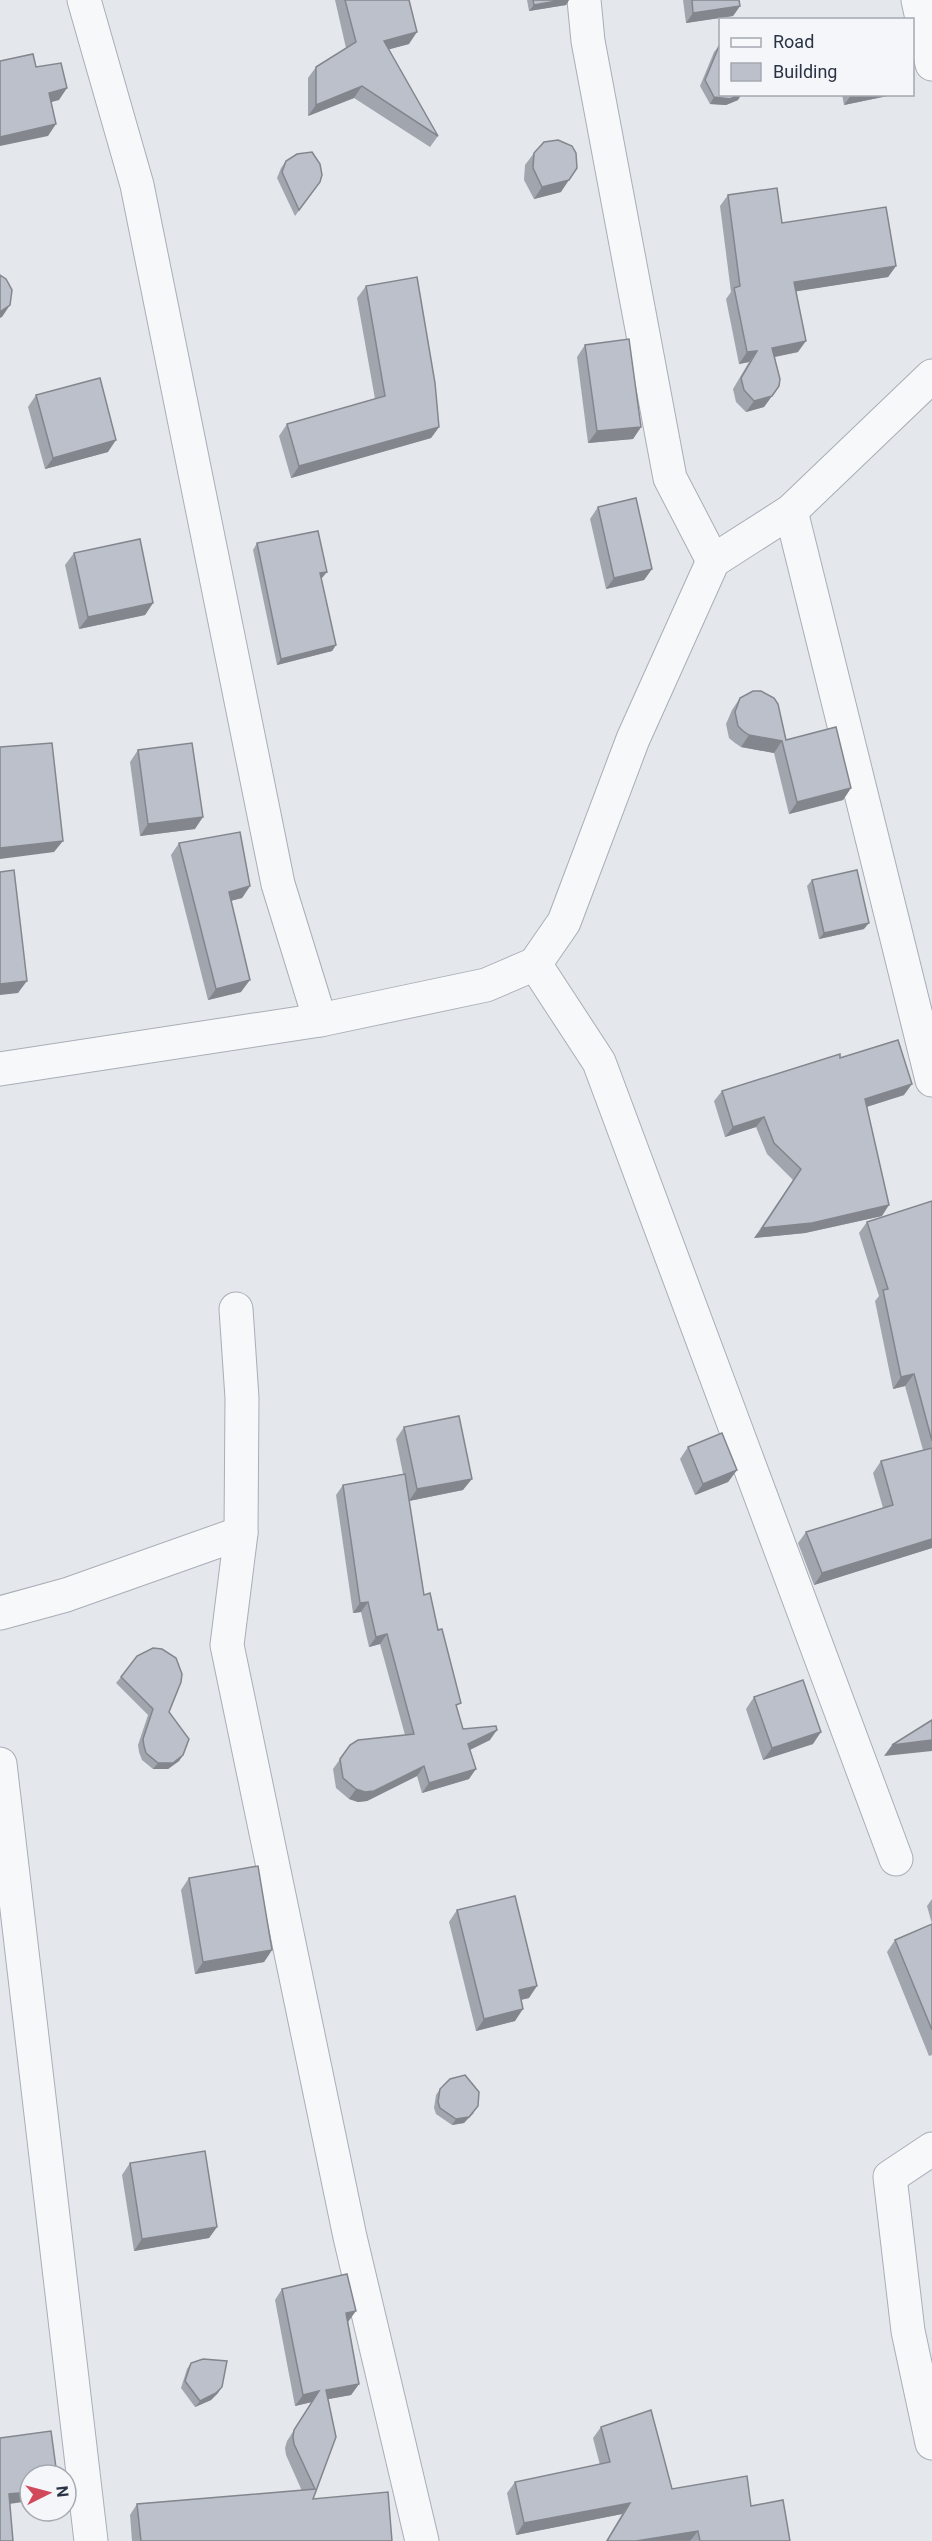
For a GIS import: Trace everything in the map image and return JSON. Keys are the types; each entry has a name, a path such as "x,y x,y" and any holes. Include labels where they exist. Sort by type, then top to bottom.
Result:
{"street":[{"path":"84,0 137,185 278,884 320,1020"},
{"path":"584,0 588,41 670,478 712,561"},
{"path":"918,0 932,64"},
{"path":"0,1070 320,1020 486,985 535,964 564,922 633,739 712,561 791,511 932,376"},
{"path":"791,511 932,1080"},
{"path":"535,964 599,1062 896,1859"},
{"path":"236,1309 242,1398 241,1533 227,1645 350,2237 422,2541"},
{"path":"0,1613 66,1595 241,1533"},
{"path":"0,1764 92,2541"},
{"path":"932,2150 890,2177 908,2331 932,2443"}],"building":[{"path":"345,0 409,0 417,32 384,41 438,136 362,86 316,105 316,67 356,42"},
{"path":"533,0 562,0 534,5"},
{"path":"692,0 739,0 740,6 693,13"},
{"path":"719,46 719,96 737,96 730,99 714,97 705,80"},
{"path":"33,54 36,67 61,63 67,88 49,93 56,124 0,137 0,61"},
{"path":"558,140 572,146 576,153 577,168 569,180 542,187 533,168 534,153 544,142"},
{"path":"312,152 320,164 322,175 320,182 299,210 282,172 286,161 297,154"},
{"path":"777,188 782,223 886,207 896,266 794,282 806,341 772,348 780,379 779,386 772,396 754,401 744,390 741,378 757,351 747,352 734,288 740,286 728,195"},
{"path":"0,275 6,279 12,290 10,305 0,312"},
{"path":"417,277 435,383 439,427 299,466 287,424 385,396 366,286"},
{"path":"629,339 641,427 597,431 585,345"},
{"path":"100,378 116,440 53,458 36,395"},
{"path":"636,498 652,569 614,578 598,507"},
{"path":"318,531 327,572 320,573 336,645 281,659 257,543"},
{"path":"140,539 153,603 88,617 74,553"},
{"path":"753,691 761,691 774,698 778,704 786,740 836,727 851,788 797,802 782,741 749,735 738,726 735,712 740,698"},
{"path":"52,743 63,841 0,848 0,747"},
{"path":"192,743 203,817 148,824 138,750"},
{"path":"240,832 250,886 229,892 250,980 216,989 179,843"},
{"path":"14,870 27,981 0,984 0,872"},
{"path":"857,870 869,923 824,933 812,880"},
{"path":"898,1040 912,1084 865,1099 889,1205 812,1223 762,1228 801,1169 774,1143 764,1117 733,1127 722,1091 840,1054 840,1058"},
{"path":"932,1201 932,1441 914,1374 901,1377 883,1290 888,1289 867,1222"},
{"path":"459,1416 472,1479 417,1489 404,1427"},
{"path":"722,1433 737,1470 703,1484 688,1447"},
{"path":"932,1448 932,1539 822,1573 806,1532 893,1505 881,1461"},
{"path":"405,1474 424,1595 430,1593 438,1630 442,1629 461,1703 456,1705 463,1729 496,1726 497,1730 468,1744 476,1769 429,1783 424,1766 374,1791 365,1792 356,1789 343,1778 340,1759 350,1745 358,1740 414,1734 387,1634 376,1637 368,1602 360,1603 343,1485"},
{"path":"153,1648 162,1649 176,1658 182,1674 169,1712 189,1739 183,1755 173,1763 158,1763 146,1753 143,1739 153,1709 121,1677 137,1656"},
{"path":"803,1680 821,1732 772,1748 754,1697"},
{"path":"932,1720 932,1740 892,1745"},
{"path":"258,1866 272,1950 203,1962 189,1878"},
{"path":"515,1896 537,1986 519,1990 523,2009 484,2019 457,1910"},
{"path":"932,1924 932,2030 895,1940"},
{"path":"465,2075 479,2092 478,2106 469,2117 456,2119 440,2108 438,2102 440,2089 450,2079"},
{"path":"205,2151 217,2227 142,2239 130,2163"},
{"path":"347,2274 356,2311 346,2313 359,2384 326,2390 336,2437 313,2499 388,2492 392,2541 141,2541 137,2504 315,2489 294,2444 293,2437 294,2430 319,2391 303,2395 282,2289"},
{"path":"203,2359 227,2361 222,2387 216,2393 200,2401 185,2381 191,2363"},
{"path":"651,2410 672,2489 747,2476 751,2506 783,2500 790,2541 700,2541 698,2531 636,2541 607,2541 630,2503 524,2523 515,2482 610,2462 601,2427"},
{"path":"51,2431 55,2463 18,2463 18,2493 9,2494 13,2541 0,2541 0,2438"}]}
